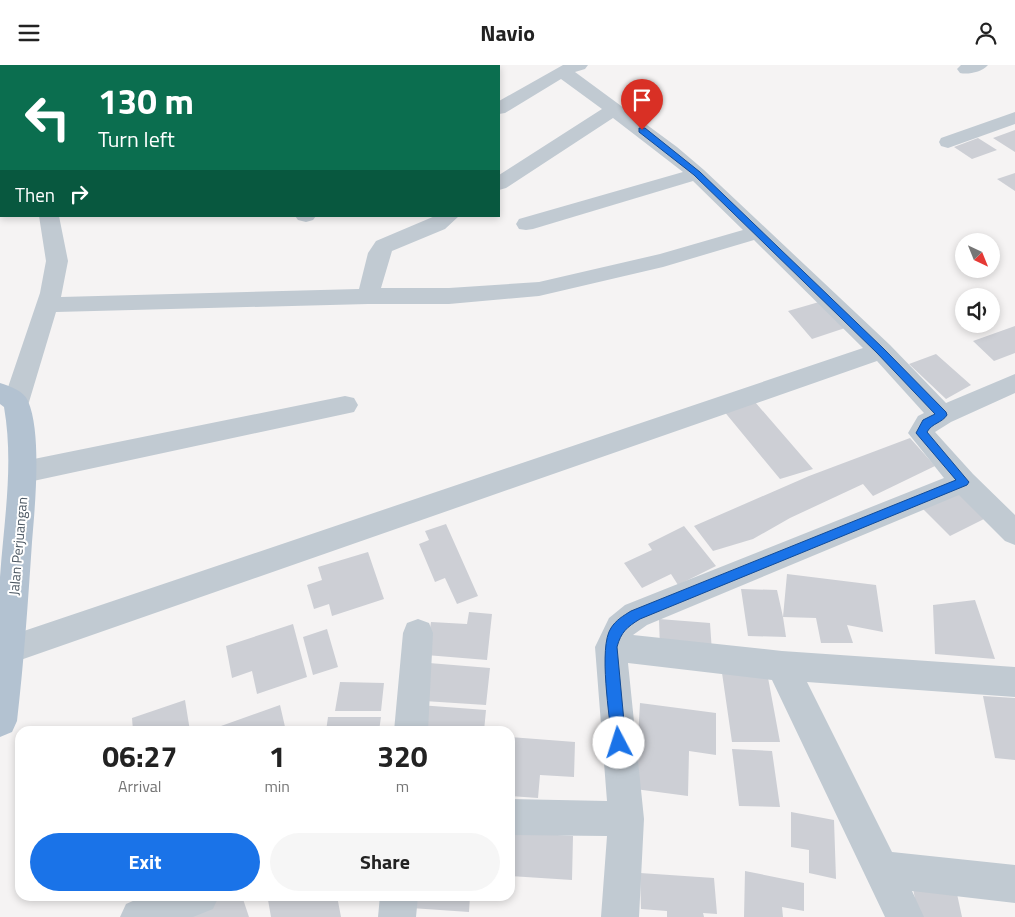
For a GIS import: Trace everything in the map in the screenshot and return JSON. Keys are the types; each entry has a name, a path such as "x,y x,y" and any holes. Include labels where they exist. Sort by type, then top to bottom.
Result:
{"main road":[{"name":"Jalan Perjuangan","path":"0,721 9,650 24,472 22,429 8,397"}],"street":[{"path":"500,108 571,68 614,109 697,174 880,351 942,415"},
{"path":"500,183 614,109"},
{"path":"948,142 1015,118"},
{"path":"526,224 697,174"},
{"path":"8,397 47,305 57,261 49,217"},
{"path":"368,296 379,253 384,247 440,219"},
{"path":"47,305 368,296 449,296 539,289 663,260 759,232"},
{"path":"9,650 880,351"},
{"path":"1015,383 942,415 927,423 921,433 964,482 1015,533"},
{"path":"24,472 344,405"},
{"path":"620,917 626,819 611,647 615,632 620,626 636,615 964,482"},
{"path":"411,726 418,633"},
{"path":"611,647 782,666 1015,682"},
{"path":"782,666 905,917"},
{"path":"515,817 626,819"},
{"path":"881,869 1015,884"},
{"path":"139,917 185,901"},
{"path":"397,917 399,901"}],"building":[{"path":"1015,130 1015,152 993,138"},
{"path":"978,138 997,150 972,159 954,147"},
{"path":"1015,173 1015,191 997,179"},
{"path":"819,302 845,328 812,339 788,311"},
{"path":"1015,326 1015,353 994,361 973,341 1000,333"},
{"path":"936,354 971,385 946,399 909,364"},
{"path":"755,402 813,469 780,479 723,410"},
{"path":"910,438 935,466 873,496 863,484 790,518 753,539 713,551 694,526 809,476"},
{"path":"969,487 992,515 950,536 923,509"},
{"path":"446,524 478,596 457,604 445,578 435,582 419,544 429,540 425,531"},
{"path":"684,526 716,566 678,585 671,574 642,588 624,563 652,550 648,544"},
{"path":"368,552 384,599 332,616 329,604 314,609 307,585 322,580 318,567"},
{"path":"787,574 876,585 883,632 847,625 853,643 821,643 816,618 783,617"},
{"path":"741,589 777,590 786,637 748,636"},
{"path":"975,600 995,659 935,654 933,605"},
{"path":"469,612 492,614 487,660 426,655 431,622 467,624"},
{"path":"659,619 710,623 712,652 660,649"},
{"path":"293,624 307,677 257,694 252,671 232,678 226,646"},
{"path":"327,629 338,667 313,675 303,637"},
{"path":"429,663 490,668 486,705 424,701"},
{"path":"721,666 766,667 780,742 732,742"},
{"path":"340,682 384,683 381,711 335,711"},
{"path":"983,696 1015,698 1015,760 995,758"},
{"path":"185,700 189,726 133,726 132,718"},
{"path":"640,703 716,713 716,755 689,751 688,796 635,789"},
{"path":"280,705 285,726 221,726"},
{"path":"419,705 486,710 484,726 417,726"},
{"path":"328,717 381,717 380,726 327,726"},
{"path":"515,737 575,742 574,777 540,775 538,798 515,796"},
{"path":"732,749 772,751 780,807 739,806"},
{"path":"791,812 834,820 836,879 809,873 809,850 791,847"},
{"path":"515,832 573,836 572,880 515,876"},
{"path":"745,871 804,883 804,911 782,907 783,917 744,917"},
{"path":"640,873 714,878 717,914 703,913 704,917 667,917 667,911 641,909"},
{"path":"911,876 954,880 962,917 918,917"},
{"path":"208,901 244,901 249,917 178,917"},
{"path":"268,901 338,901 341,917 271,917"},
{"path":"412,901 470,901 469,912 411,908"}],"route":[{"path":"619,743 611,647 615,632 623,623 636,615 964,482 921,433 927,423 942,415 759,232 697,174 642,130"}]}
